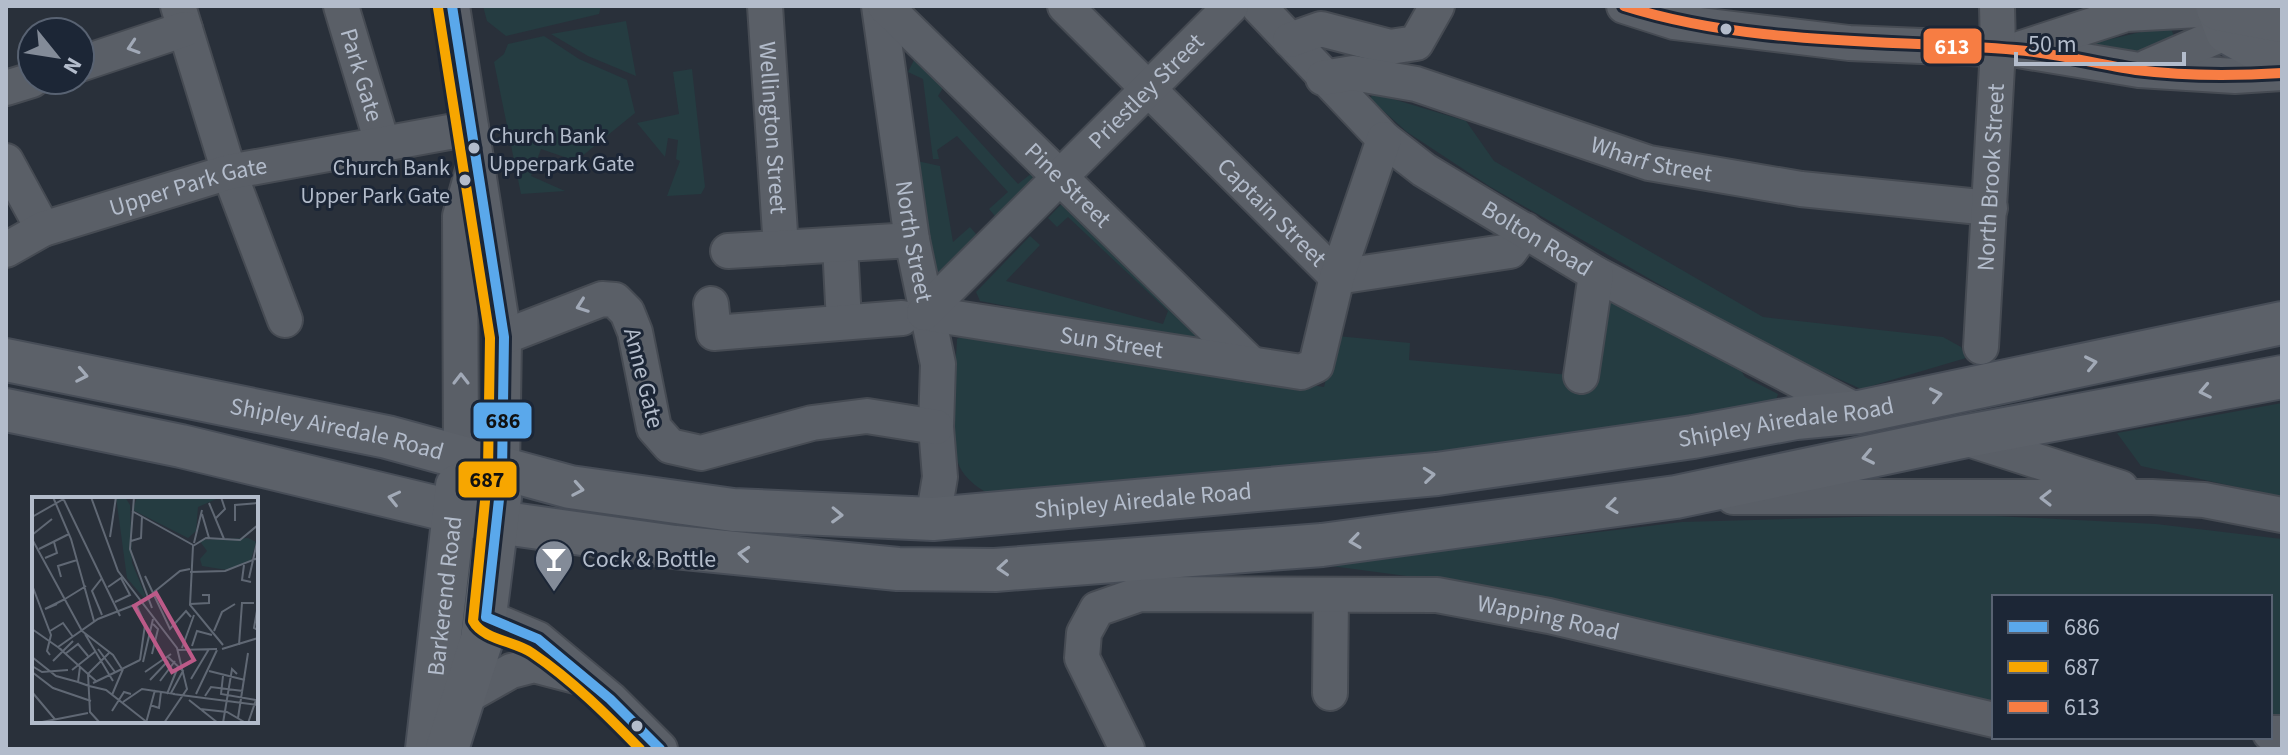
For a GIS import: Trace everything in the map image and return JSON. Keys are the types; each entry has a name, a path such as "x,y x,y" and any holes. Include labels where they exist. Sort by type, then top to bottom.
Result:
{"main road":[{"path":"2240,15 2282,63"},
{"name":"Shipley Airedale Road","path":"6,410 181,446 457,484 502,472 652,501 733,510 933,519 1437,474 1693,437 1796,418 1859,412 2282,323"},
{"name":"Shipley Airedale Road","path":"6,360 387,437 457,484 497,522 675,547 898,569 995,570 1322,545 1676,497 1962,437 2282,377"},
{"path":"1859,412 1962,437"},
{"name":"Barkerend Road","path":"447,749 465,697 486,617 502,472"},
{"name":"Barkerend Road","path":"427,749 457,484"},
{"path":"933,519 955,537 1027,540 1102,535 1187,555"}],"street":[{"name":"Park Gate","path":"341,6 383,146"},
{"name":"Barkerend Road","path":"452,6 504,337 502,472"},
{"name":"Wellington Street","path":"765,6 781,248"},
{"name":"Pine Street","path":"882,6 1251,364"},
{"name":"North Street","path":"882,6 912,240 913,315 938,364 936,427 940,477 933,519"},
{"name":"Captain Street","path":"1065,6 1337,277 1510,251 1517,246 1525,230"},
{"name":"Priestley Street","path":"913,315 1059,177 1231,6"},
{"name":"Bolton Road","path":"1258,6 1384,139 1424,170 1596,274 1859,412"},
{"path":"1290,40 1321,29 1390,47 1416,43 1437,6"},
{"path":"1624,6 1674,22 1849,43 2008,49 2139,70 2235,76 2282,73"},
{"name":"North Brook Street","path":"1981,347 1990,208 2008,49 1997,6"},
{"path":"2008,49 2075,6"},
{"path":"2008,49 2126,14 2240,15"},
{"path":"2139,70 2240,15"},
{"path":"96,57 182,18 229,172 285,320"},
{"name":"Wharf Street","path":"1323,78 1353,73 1416,84 1649,163 1801,189 1990,208"},
{"path":"1337,277 1384,139"},
{"name":"Upper Park Gate","path":"6,250 43,229 229,172 383,146 474,143"},
{"name":"Barkerend Road","path":"457,484 460,216 474,143"},
{"path":"6,161 43,229"},
{"path":"728,251 912,240"},
{"path":"840,245 844,322"},
{"path":"1581,376 1596,274"},
{"name":"Sun Street","path":"711,304 714,333 913,315 1301,372 1316,365 1321,352 1337,277"},
{"name":"Anne Gate","path":"504,337 602,299 615,300 627,312 635,332 654,428 670,446 691,452 711,451 812,423 867,416 936,427"},
{"path":"1962,437 2152,497"},
{"path":"940,477 986,516"},
{"path":"1676,497 2152,497 2204,500 2282,515"},
{"name":"Wapping Road","path":"1127,749 1082,658 1084,633 1097,609 1140,594 1437,595 1549,616 1992,720"},
{"path":"1330,693 1331,595"},
{"path":"486,617 538,639 660,749"},
{"path":"465,697 511,671 534,665 584,678"}],"green space":[{"path":"483,6 601,6 599,14 506,36 487,21"},
{"path":"626,21 636,76 588,56 551,34"},
{"path":"2170,25 2175,40 2142,56 2082,46"},
{"path":"544,36 579,59 627,80 635,113 576,161 541,149 531,176 565,191 521,194 494,62 504,54 508,44"},
{"path":"915,58 948,80 938,96 1018,184 1037,169 1047,178 1000,222 989,209 1008,192 957,136 937,150 939,159 933,159 923,79 908,72"},
{"path":"692,69 705,187 701,194 667,196 680,161 676,159 678,140 668,138 665,157 637,123 679,114 673,72"},
{"path":"1373,93 1466,121 1494,161 1763,317 1943,337 1961,347 1966,358 1861,389 1764,345 1489,186 1407,132 1370,99"},
{"path":"917,161 940,166 953,242 970,227 981,240 945,275 935,273 932,263"},
{"path":"1069,196 1212,345 980,301 976,292 1030,236 1040,245 1006,281 1163,324 1168,311 1068,217 1057,227 1048,218"},
{"path":"1606,295 1740,369 1745,377 1778,394 1775,403 1567,446 991,495 968,479 957,460 953,427 957,339 968,333 1324,387 1337,336 1410,343 1409,360 1591,377"},
{"path":"2282,403 2282,497 2141,466 2117,433"},
{"path":"1956,514 2156,524 2282,539 2282,721 2272,721 2272,595 1992,595 1992,703 1459,583 1324,565 1682,522"}],"transit line":[{"name":"686","path":"452,6 504,337 502,472 486,617 538,639 610,699 660,749"},
{"name":"613","path":"1624,6 1672,19 1769,35 2016,50 2172,73 2282,73"},
{"name":"687","path":"438,8 490,338 488,471 473,621 484,632 525,649 547,663 589,698 640,749"}],"place":[{"name":"Church Bank Upperpark Gate","path":"474,148"},
{"name":"Church Bank Upper Park Gate","path":"465,180"},
{"name":"Cock & Bottle","path":"554,593"}]}
